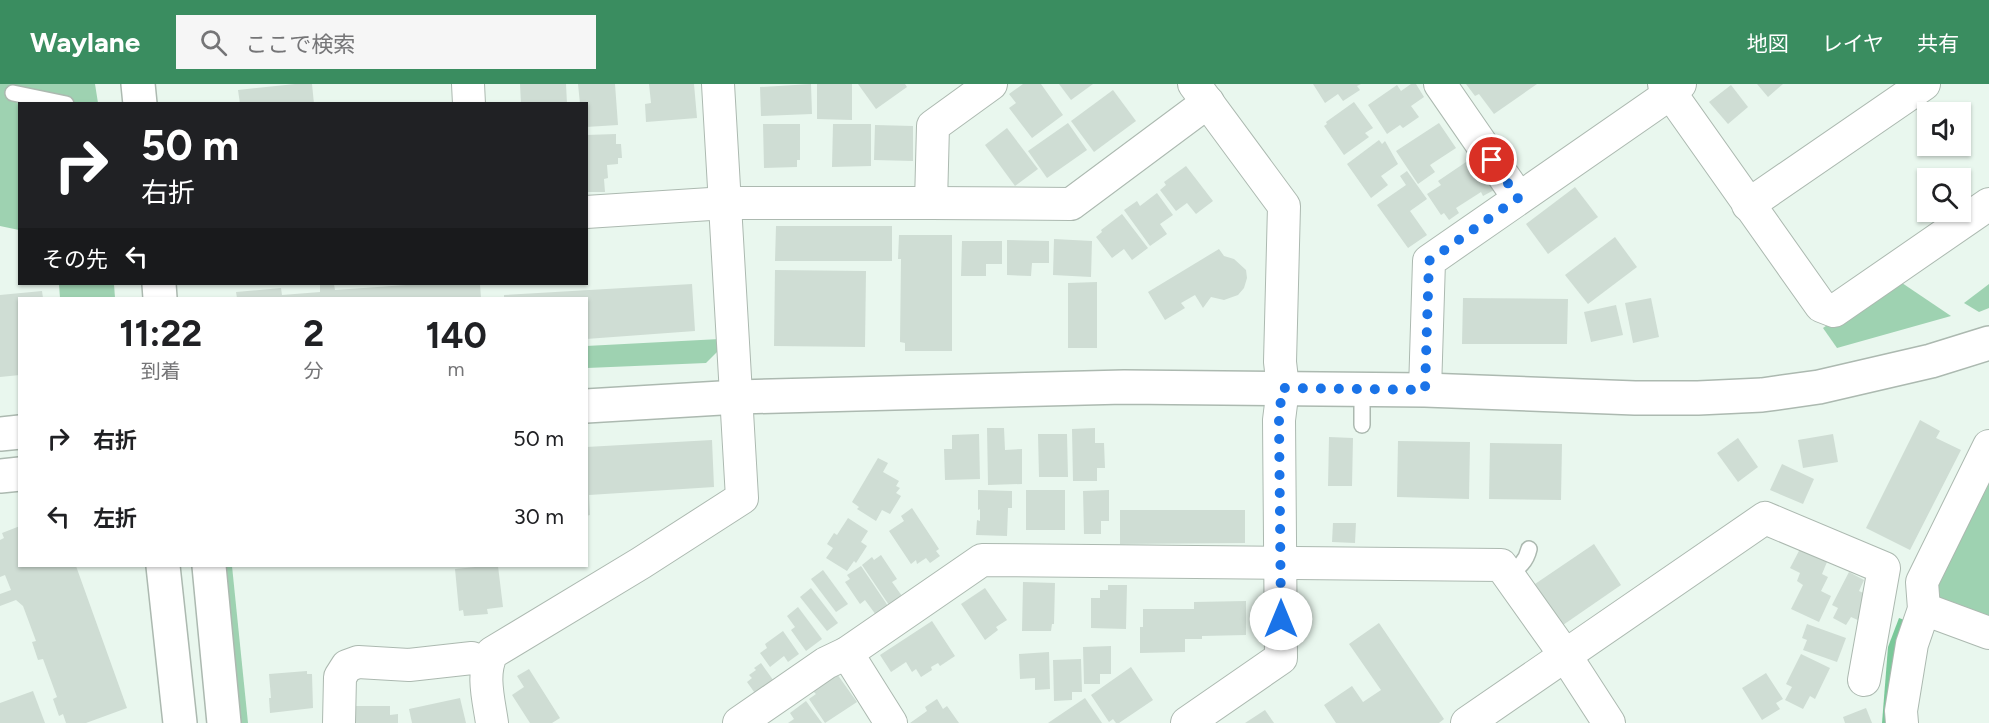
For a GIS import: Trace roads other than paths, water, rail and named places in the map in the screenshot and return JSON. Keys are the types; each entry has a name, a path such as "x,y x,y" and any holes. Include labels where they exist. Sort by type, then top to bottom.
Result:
{"street":[{"path":"138,84 140,102"},
{"path":"468,84 469,102"},
{"path":"492,723 486,663 492,653 641,563 742,498 738,397 718,84"},
{"path":"931,203 933,126 991,84"},
{"path":"1440,84 1518,198"},
{"path":"1748,205 1924,84"},
{"path":"1425,390 1429,261 1671,87 1748,205 1821,306 1834,311 1989,204"},
{"path":"588,212 726,203 1071,204 1201,93 1284,206 1280,362 1282,388 1279,420 1281,658 1187,723"},
{"path":"588,406 738,397 1056,387 1425,390 1635,398 1698,398 1762,395 1819,387 1931,361 1989,343"},
{"path":"0,434 18,432"},
{"path":"1902,723 1901,711 1912,644 1923,596 1989,446"},
{"path":"0,476 18,474"},
{"path":"1467,723 1765,518 1884,568 1923,596 1989,633"},
{"path":"739,723 826,663 847,653 982,560 1280,562 1361,554 1431,555 1501,565 1565,655 1609,723"},
{"path":"163,567 180,723"},
{"path":"209,567 224,723"},
{"path":"1863,680 1884,568"},
{"path":"847,653 891,723"},
{"path":"339,723 340,677 347,666 358,662 409,665 472,658 486,663"}],"lane":[{"path":"9,89 58,102"},
{"path":"1362,390 1362,425"},
{"path":"1508,575 1527,559 1529,549"}]}
